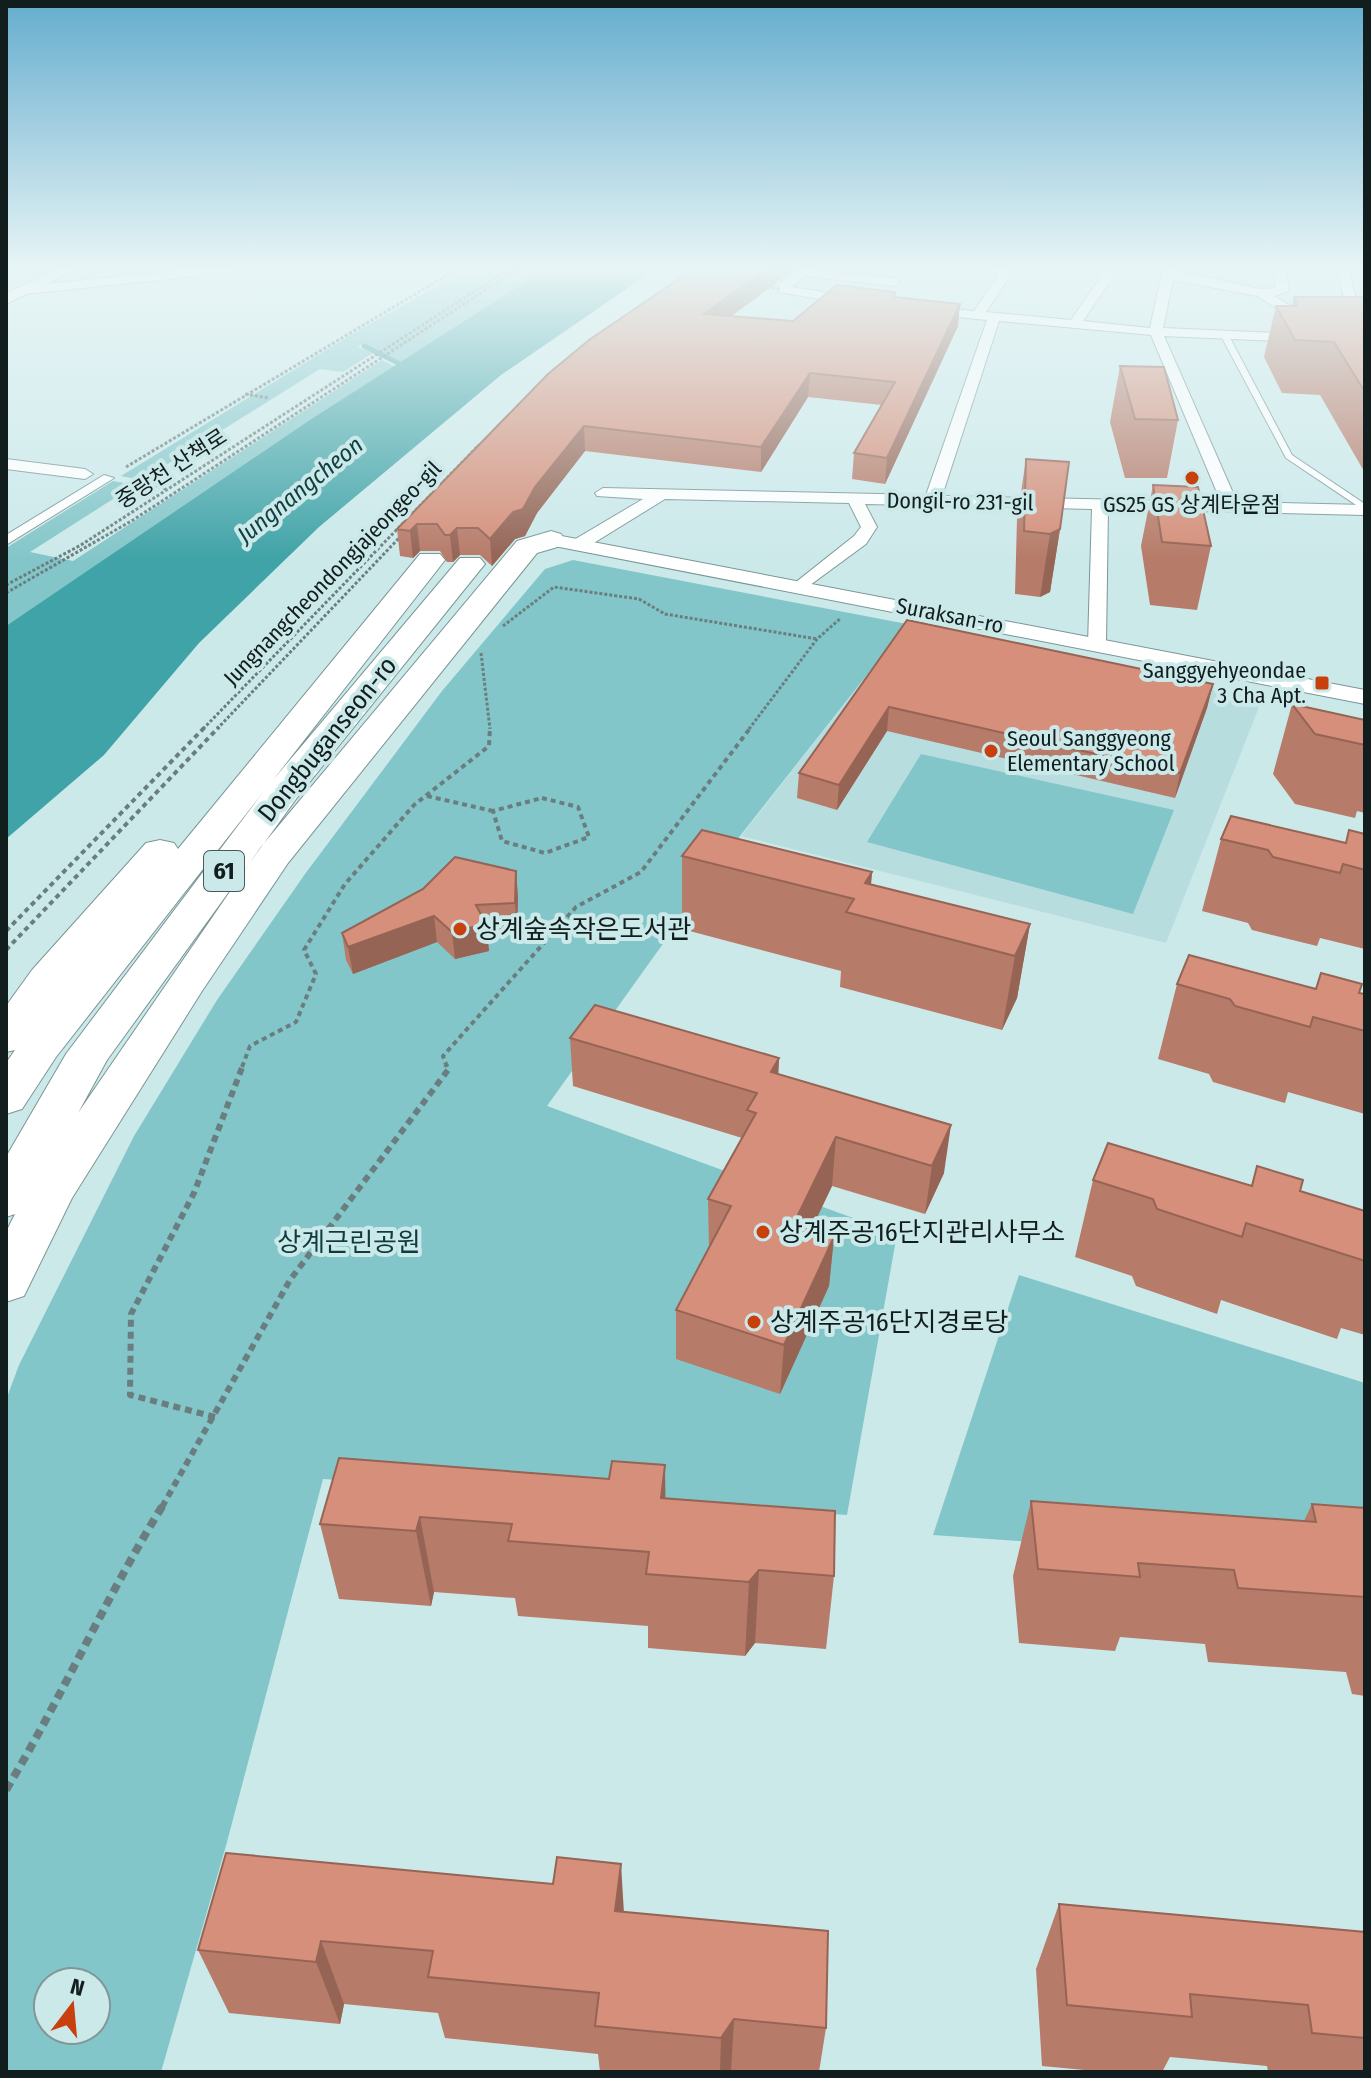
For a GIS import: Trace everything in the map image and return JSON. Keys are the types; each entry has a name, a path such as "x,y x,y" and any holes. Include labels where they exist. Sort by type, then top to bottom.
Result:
{"highway":[{"path":"6,1282 50,1193 183,987 274,856 516,558 527,547 565,543"},
{"name":"Dongbuganseon-ro","path":"6,1098 40,1047 381,617 430,560"},
{"name":"Dongbuganseon-ro","path":"6,1199 88,1054 283,791 470,564"},
{"path":"6,1038 47,979 291,701 381,617"}],"street":[{"path":"932,500 978,365"},
{"path":"1170,365 1231,507"},
{"path":"6,464 85,474"},
{"path":"6,541 108,478"},
{"name":"Dongil-ro 231-gil","path":"603,493 1365,509"},
{"path":"565,543 662,494"},
{"path":"802,586 860,540 869,527 854,498"},
{"path":"1097,644 1100,504"},
{"name":"Suraksan-ro","path":"565,543 802,586 1365,697"}],"lane":[{"path":"1240,365 1289,456 1365,509"}],"path":[{"path":"108,478 294,365"},
{"name":"중랑천 산책로","path":"6,585 81,545 359,365"},
{"path":"6,593 96,543 369,365"},
{"path":"244,394 269,398"},
{"name":"Jungnangcheondongjajeongeo-gil","path":"6,931 486,439"},
{"path":"138,483 167,489"},
{"path":"6,950 408,529"},
{"path":"495,635 554,587 639,599 665,614 817,639"},
{"path":"6,1790 43,1729 128,1561 215,1417 290,1280 448,1070 443,1056 576,907 641,872 817,639 862,598"},
{"path":"215,1417 130,1395 131,1314 194,1193 250,1046 296,1022 316,974 304,950 345,884 426,795 489,746 491,719 479,656 487,646"},
{"path":"426,795 493,811 542,798 578,807 589,837 545,853 502,841 493,811"}],"shaded area":[{"path":"907,624 1263,697 1166,943 741,836"}],"green space":[{"path":"302,365 354,365 343,372 320,369 142,480 121,476"},
{"path":"374,365 396,367 6,626 6,548 113,481 135,485 30,552 73,561"},
{"name":"상계근린공원","path":"573,560 907,624 740,836 547,1106 897,1234 847,1515 323,1479 227,1842 161,2072 6,2072 6,1400 19,1365 134,1136 217,1000 305,874 442,691 545,569"},
{"path":"921,754 1174,810 1133,914 867,842"},
{"path":"1019,1275 1365,1383 1365,1565 933,1535"}],"water":[{"name":"Jungnangcheon","path":"396,365 516,365 319,527 199,643 104,755 6,839 6,626"}],"building":[{"path":"559,365 931,365 887,458 854,453 895,382 810,373 761,447 584,426 535,487 523,509 513,512 490,539 478,528 457,528 450,535 445,535 437,524 417,524 410,531 397,529"},
{"path":"1348,365 1365,365 1365,392"},
{"path":"1120,366 1164,367 1178,420 1135,419"},
{"path":"1026,459 1069,462 1060,529 1050,534 1024,531"},
{"path":"1153,485 1198,487 1211,546 1162,542"},
{"path":"907,620 1213,684 1180,773 889,707 839,785 799,773"},
{"path":"1292,704 1365,720 1365,745 1315,734"},
{"path":"1231,816 1346,843 1349,830 1365,834 1365,870 1343,864 1340,873 1273,857 1268,850 1221,839"},
{"path":"702,830 872,872 865,883 1030,924 1015,956 846,912 854,899 682,856"},
{"path":"455,857 516,871 515,903 476,905 486,924 452,932 434,916 348,947 342,933 423,889"},
{"path":"1189,955 1316,989 1321,973 1362,984 1359,993 1365,994 1365,1031 1313,1017 1310,1027 1235,1006 1230,999 1177,984"},
{"path":"595,1005 779,1058 771,1072 951,1125 932,1166 836,1137 793,1225 834,1237 784,1345 676,1310 731,1206 708,1199 756,1113 747,1110 757,1093 570,1038"},
{"path":"1108,1143 1252,1186 1257,1166 1303,1180 1300,1191 1365,1211 1365,1261 1246,1223 1242,1237 1157,1209 1153,1199 1093,1180"},
{"path":"339,1458 609,1479 612,1461 665,1465 661,1498 835,1511 834,1576 759,1570 749,1582 646,1574 649,1552 508,1541 512,1524 420,1517 416,1531 320,1524"},
{"path":"1031,1501 1316,1522 1312,1504 1365,1508 1365,1597 1238,1588 1234,1570 1138,1563 1140,1577 1038,1569"},
{"path":"226,1853 553,1884 557,1857 621,1864 615,1911 828,1931 826,2028 734,2019 721,2038 595,2026 599,1993 428,1977 433,1951 321,1941 316,1962 198,1950"},
{"path":"1059,1904 1365,1932 1365,2038 1312,2033 1308,2005 1190,1994 1192,2017 1067,2005"}],"waterway":[{"path":"402,365 412,370"}],"place":[{"name":"GS25 GS 상계타운점","path":"1192,478"},
{"name":"Sanggyehyeondae 3 Cha Apt.","path":"1322,683"},
{"name":"Seoul Sanggyeong Elementary School","path":"991,751"},
{"name":"상계숲속작은도서관","path":"460,929"},
{"name":"상계주공16단지관리사무소","path":"763,1232"},
{"name":"상계주공16단지경로당","path":"754,1322"}]}
